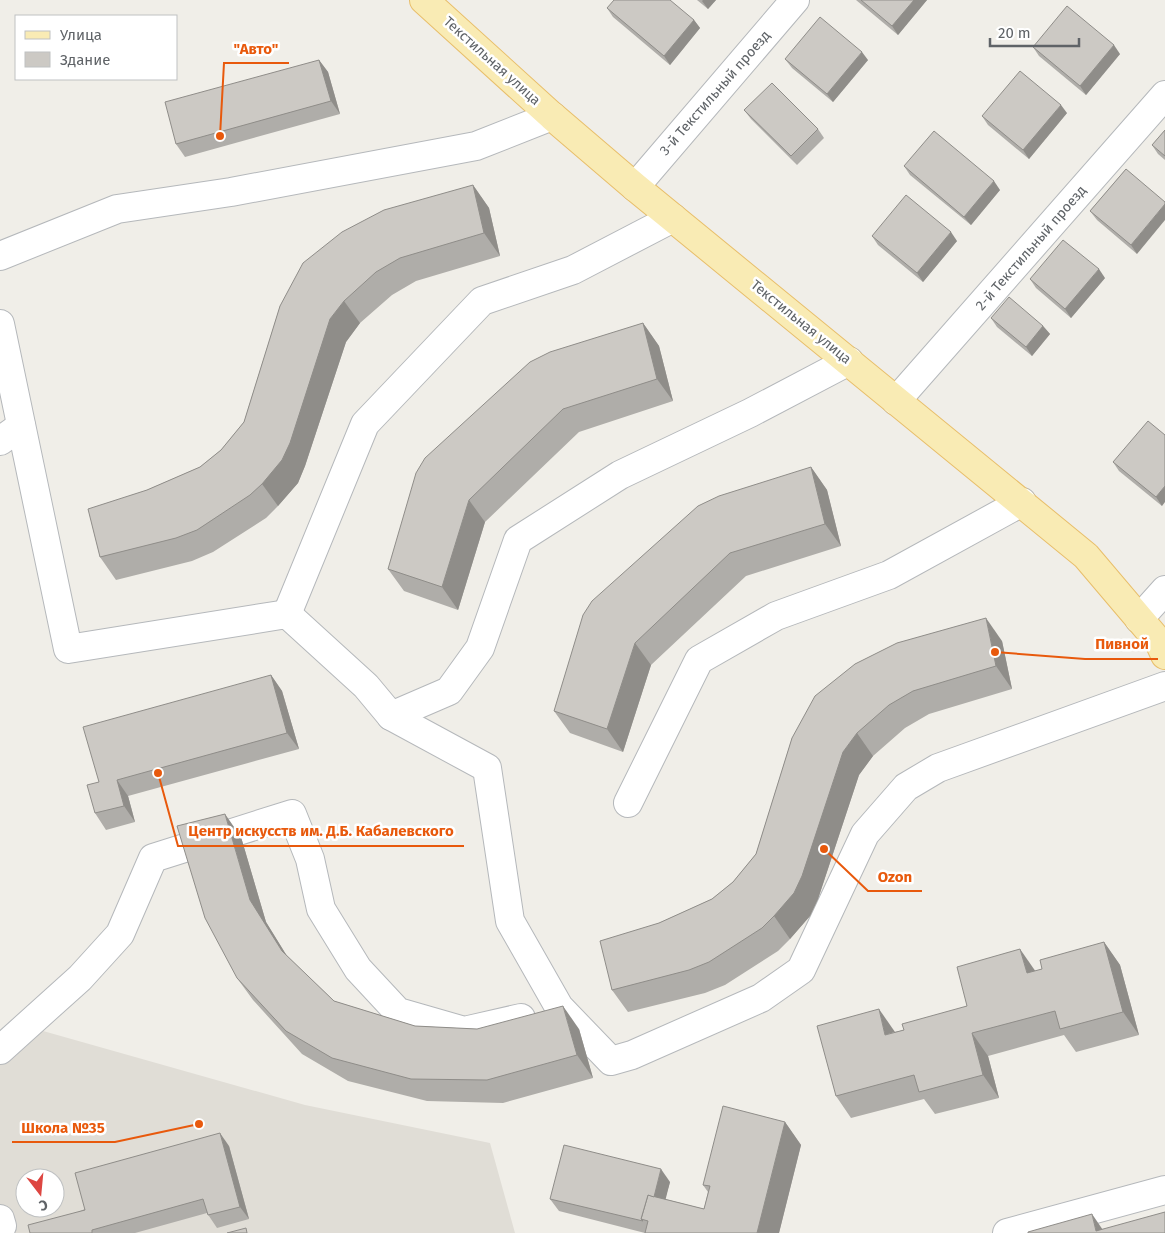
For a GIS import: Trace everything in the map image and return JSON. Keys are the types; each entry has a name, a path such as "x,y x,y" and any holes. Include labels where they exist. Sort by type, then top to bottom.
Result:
{"main road":[{"name":"Текстильная улица","path":"424,0 552,116 634,187 1086,556 1159,642 1165,655"}],"street":[{"name":"3-й Текстильный проезд","path":"634,187 795,0"},
{"name":"2-й Текстильный проезд","path":"896,402 1165,95"},
{"path":"0,256 117,209 231,192 476,146 552,116"},
{"path":"287,614 365,424 482,301 572,270 673,218"},
{"path":"0,324 11,434 68,649 287,614"},
{"path":"391,716 449,691 480,648 518,540 620,475 750,413 849,361"},
{"path":"628,803 699,660 776,616 889,575 1022,502"},
{"path":"1139,619 1165,590"},
{"path":"287,614 366,686 391,716 487,768 510,922 558,1007 611,1061 632,1055 761,998 801,970 865,834 906,787 938,768 1165,686"},
{"path":"0,1050 80,978 120,934 153,858 292,814 310,859 321,909 358,969 398,1012 464,1031 516,1020 558,1007"},
{"path":"1007,1233 1165,1190"},
{"path":"0,1220 2,1226 0,1226"}],"shaded area":[{"path":"29,1027 305,1105 490,1143 515,1233 0,1233 0,1036"}],"building":[{"path":"614,0 670,0 694,20 664,56 607,8"},
{"path":"861,0 914,0 892,26"},
{"path":"1067,6 1114,45 1080,86 1033,47"},
{"path":"820,17 862,52 827,94 785,59"},
{"path":"319,60 331,101 176,144 165,102"},
{"path":"1020,71 1061,105 1023,150 982,116"},
{"path":"772,83 818,129 791,156 744,110"},
{"path":"1165,130 1165,156 1152,145"},
{"path":"934,131 994,181 964,217 904,166"},
{"path":"1126,169 1165,202 1131,245 1090,211"},
{"path":"473,185 484,233 400,258 376,272 344,301 330,319 290,443 282,460 262,484 250,495 197,530 176,538 100,557 88,509 147,490 200,467 221,450 244,422 280,306 303,263 342,232 384,210"},
{"path":"906,195 951,232 917,273 872,236"},
{"path":"1063,240 1099,269 1065,309 1030,279"},
{"path":"1009,297 1043,326 1026,347 991,318"},
{"path":"643,323 657,379 563,409 469,500 442,587 388,569 416,473 425,458 530,362 550,352"},
{"path":"1148,421 1165,435 1165,486 1156,497 1113,462"},
{"path":"811,467 825,524 730,553 635,643 607,729 554,711 583,615 592,601 698,506 719,496"},
{"path":"986,618 996,666 913,691 889,705 857,733 843,752 802,876 794,893 762,928 709,962 689,970 612,990 600,941 659,923 712,899 733,882 756,854 792,738 815,696 855,664 897,643"},
{"path":"271,675 287,733 117,780 124,806 95,813 87,785 99,782 83,727"},
{"path":"225,814 250,900 282,951 334,1001 415,1026 477,1029 563,1006 577,1055 487,1080 411,1079 332,1058 286,1031 237,978 205,918 177,826"},
{"path":"1104,942 1123,1012 1060,1029 1055,1011 972,1033 983,1075 919,1092 914,1075 836,1096 817,1026 879,1009 885,1035 904,1030 902,1024 967,1006 957,967 1020,949 1027,973 1042,969 1040,960"},
{"path":"723,1106 785,1122 757,1233 645,1233 648,1221 641,1219 648,1195 704,1209 710,1186 703,1185"},
{"path":"220,1133 240,1207 208,1215 203,1199 92,1230 92,1233 30,1233 28,1225 55,1218 65,1218 65,1215 85,1210 75,1173"},
{"path":"564,1145 661,1169 654,1197 648,1195 641,1219 643,1221 550,1199"},
{"path":"1165,1212 1165,1233 1028,1233 1092,1214 1096,1231"},
{"path":"246,1228 247,1233 227,1233"}],"place":[{"name":"\"Авто\"","path":"220,136"},
{"name":"Пивной","path":"995,652"},
{"name":"Центр искусств им. Д.Б. Кабалевского","path":"158,773"},
{"name":"Ozon","path":"824,849"},
{"name":"Школа №35","path":"199,1124"}]}
